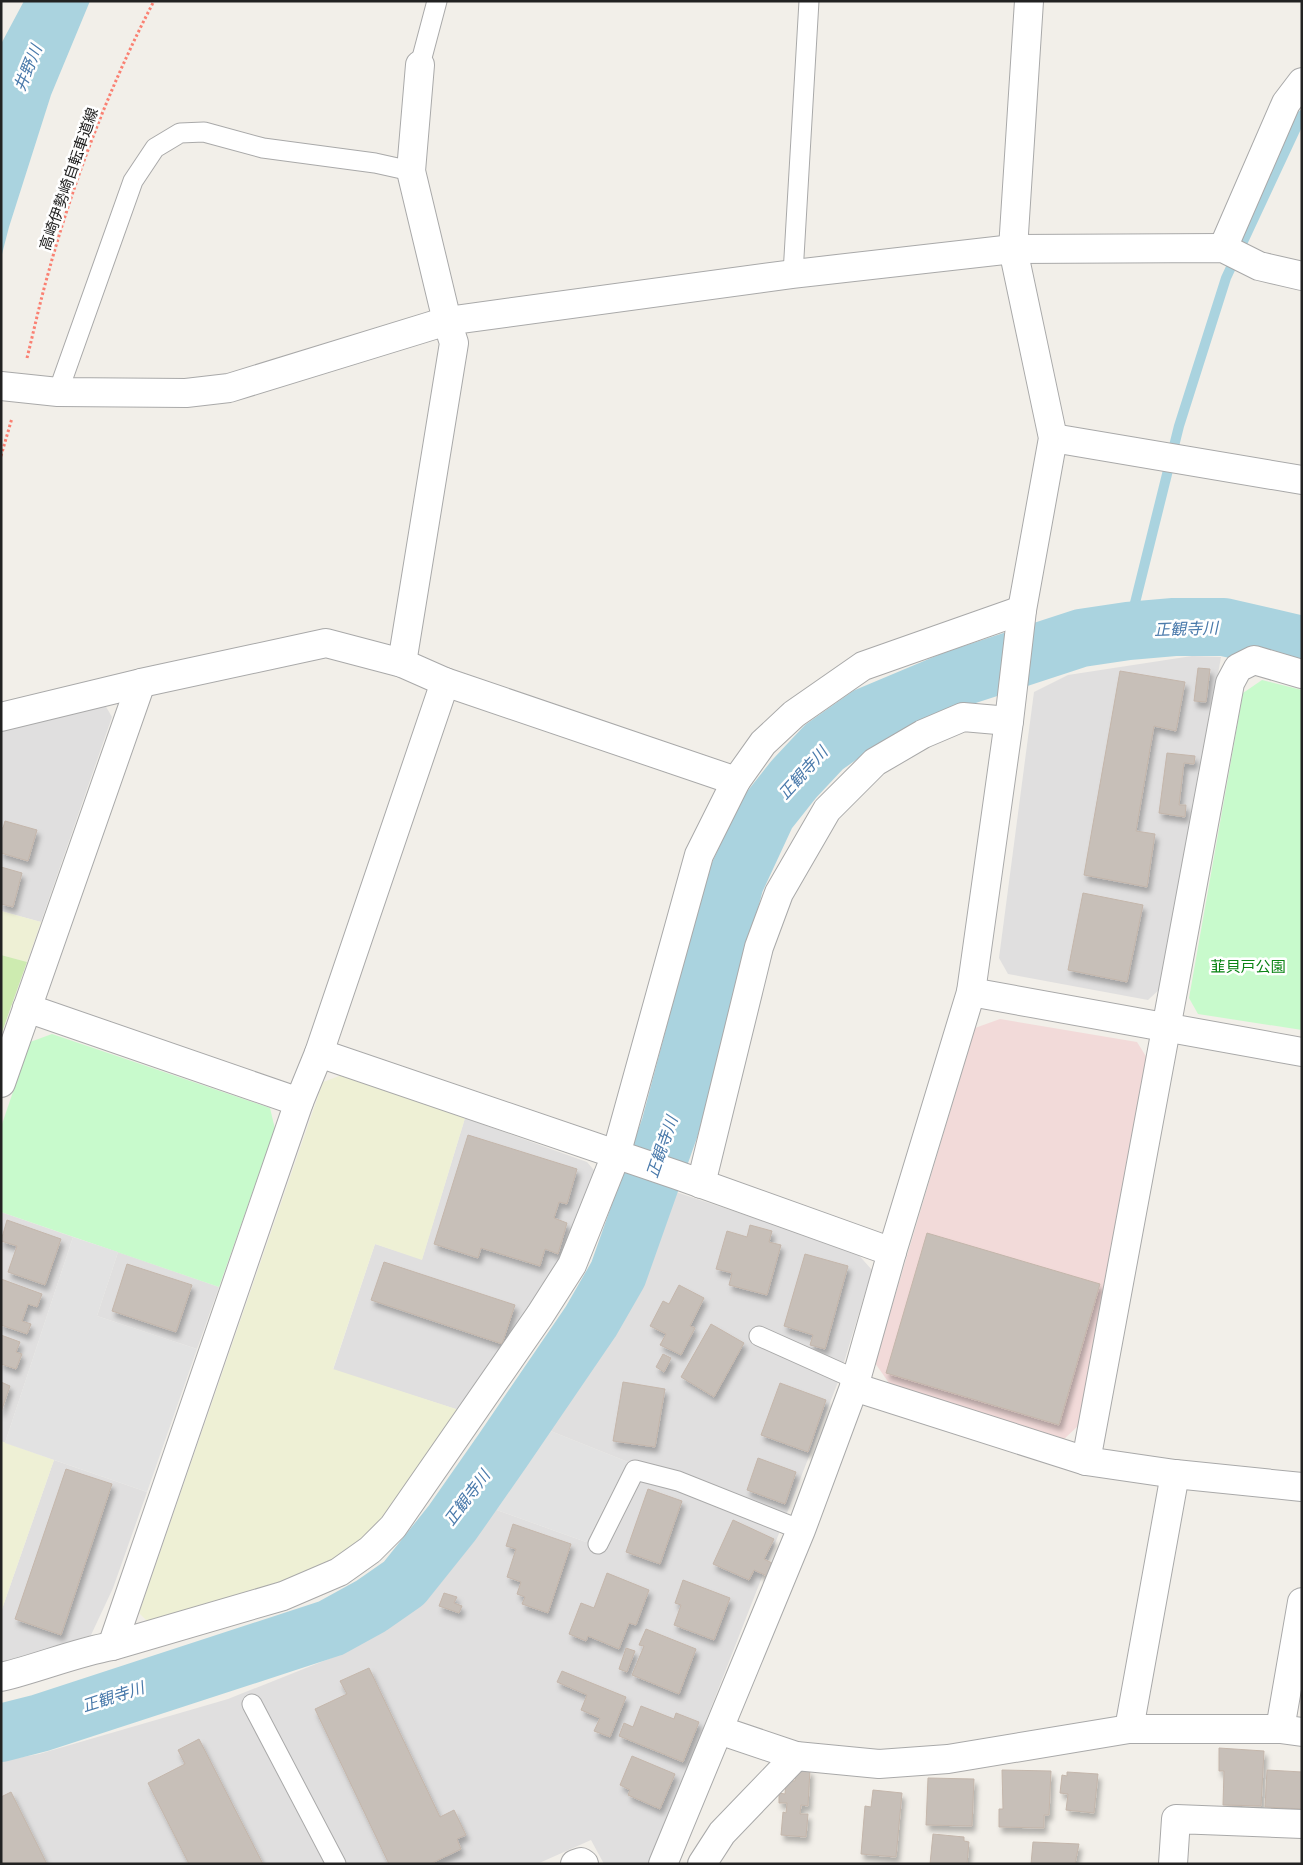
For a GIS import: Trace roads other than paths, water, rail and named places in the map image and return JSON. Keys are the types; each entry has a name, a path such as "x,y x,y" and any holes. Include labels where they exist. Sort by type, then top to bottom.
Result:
{"street":[{"path":"663,1864 801,1530 854,1383 971,992 1021,622 1053,438 1013,249 1029,1"},
{"path":"402,663 454,343 411,171 420,65"},
{"path":"1224,248 1286,103 1302,82"},
{"path":"9,395 58,392 186,394 229,388 447,321 793,274 1013,249 1224,248 1256,265 1302,276"},
{"path":"1053,438 1302,480"},
{"path":"1,1677 283,1596 339,1572 370,1550 398,1518 540,1315 572,1265 622,1157 699,855 736,782 763,743 794,714 863,666 1021,622"},
{"path":"1,716 141,682 326,643 402,663 445,682 736,782"},
{"path":"1086,1461 1168,1027 1230,683 1238,668 1254,660 1302,674"},
{"path":"1,1083 141,682"},
{"path":"112,1646 299,1102 319,1053 445,682"},
{"path":"689,1180 778,893 827,810 876,762 923,734 963,717 1009,721"},
{"path":"971,992 1302,1052"},
{"path":"27,1008 299,1102"},
{"path":"319,1053 892,1252"},
{"path":"854,1383 1086,1461 1176,1474 1302,1487"},
{"path":"1129,1729 1176,1474"},
{"path":"718,1730 796,1756 879,1764 948,1759 1129,1729 1291,1730 1302,1602"},
{"path":"702,1864 722,1833 796,1756"},
{"path":"1172,1864 1176,1819 1302,1824"},
{"path":"575,1864 581,1862 584,1864"}],"lane":[{"path":"420,65 437,1"},
{"path":"793,274 809,1"},
{"path":"58,392 133,181 155,148 180,133 204,132 263,148 375,163 411,171"},
{"path":"759,1336 854,1383"},
{"path":"598,1544 634,1470 678,1481 801,1530"},
{"path":"252,1704 336,1864"}],"water":[{"name":"井野川","path":"24,1 90,1 51,95 1,258 1,44"},
{"path":"1,1724 28,1726 1,1744"}],"waterway":[{"path":"1128,631 1179,426 1226,278 1302,115"},
{"name":"正観寺川","path":"1,1733 40,1723 331,1628 371,1606 404,1583 452,1523 503,1450 591,1321 618,1274 670,1127 735,882 767,813 794,779 824,747 868,716 956,679 1081,638 1174,627 1224,627 1302,645"}],"park label":[{"name":"韮貝戸公園","path":"1248,967"}]}
